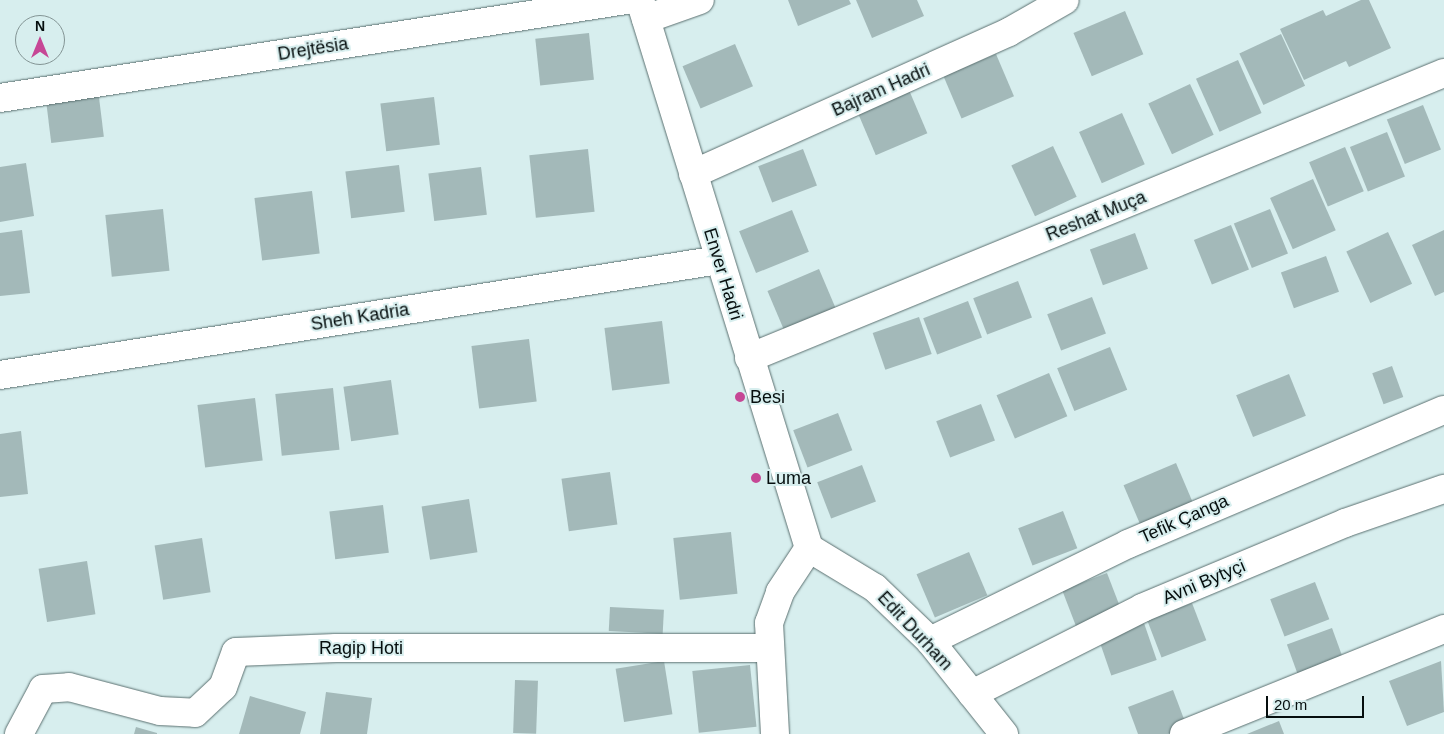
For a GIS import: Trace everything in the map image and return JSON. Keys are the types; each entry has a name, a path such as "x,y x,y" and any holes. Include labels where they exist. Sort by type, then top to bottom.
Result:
{"street":[{"name":"Drejtësia","path":"0,98 626,0"},
{"path":"643,9 700,0"},
{"name":"Bajram Hadri","path":"693,174 1009,32 1065,0"},
{"name":"Enver Hadri","path":"643,9 809,548"},
{"name":"Reshat Muça","path":"749,358 1444,73"},
{"name":"Sheh Kadria","path":"0,375 719,260"},
{"name":"Tefik Çanga","path":"930,640 1128,544 1444,410"},
{"name":"Avni Bytyçi","path":"972,694 1142,608 1345,523 1444,489"},
{"path":"775,734 768,648 769,623 780,592 809,548"},
{"name":"Edit Durham","path":"809,548 876,588 930,640 1004,734"},
{"path":"1184,734 1444,629"},
{"name":"Ragip Hoti","path":"19,734 43,689 69,687 160,711 195,713 223,687 236,652 336,648 768,648"}],"building":[{"path":"788,0 849,0 851,4 798,26"},
{"path":"856,0 917,0 924,16 872,38"},
{"path":"1361,0 1369,0 1391,48 1349,67 1346,61 1304,80 1280,29 1323,10 1326,16"},
{"path":"1125,11 1143,54 1092,76 1073,33"},
{"path":"589,33 594,80 540,85 535,39"},
{"path":"1281,34 1305,86 1263,105 1239,53"},
{"path":"735,44 753,86 701,109 683,66"},
{"path":"996,54 1014,96 962,119 944,76"},
{"path":"1238,60 1262,113 1220,132 1196,79"},
{"path":"1190,84 1214,135 1172,154 1148,103"},
{"path":"98,89 104,137 51,143 45,95"},
{"path":"909,90 927,133 876,155 857,112"},
{"path":"434,97 440,145 386,151 380,104"},
{"path":"1423,105 1441,150 1405,164 1387,120"},
{"path":"1122,113 1145,164 1102,183 1079,132"},
{"path":"1387,132 1405,177 1368,191 1350,147"},
{"path":"1053,146 1077,197 1035,216 1011,165"},
{"path":"1345,147 1364,191 1328,206 1309,162"},
{"path":"588,149 595,212 536,218 529,155"},
{"path":"803,149 817,185 772,203 758,166"},
{"path":"26,163 34,216 0,222 0,167"},
{"path":"399,165 405,212 351,218 345,172"},
{"path":"481,167 487,215 434,221 428,173"},
{"path":"1313,179 1336,230 1293,249 1270,198"},
{"path":"312,191 320,254 262,261 254,198"},
{"path":"163,209 169,271 112,277 105,215"},
{"path":"1270,209 1288,254 1252,268 1234,224"},
{"path":"792,210 809,252 756,273 739,231"},
{"path":"1231,225 1249,270 1212,284 1194,240"},
{"path":"22,230 30,293 0,296 0,233"},
{"path":"1444,230 1444,292 1435,296 1412,245"},
{"path":"1388,232 1412,284 1370,303 1346,251"},
{"path":"1135,233 1148,269 1103,285 1090,249"},
{"path":"1326,256 1339,292 1294,308 1281,272"},
{"path":"819,269 837,312 786,334 767,291"},
{"path":"1018,281 1032,317 987,335 973,298"},
{"path":"1092,297 1106,333 1061,351 1047,314"},
{"path":"968,301 982,337 937,355 923,318"},
{"path":"919,317 932,354 885,370 873,333"},
{"path":"662,321 670,384 612,391 604,328"},
{"path":"529,339 537,402 479,409 471,346"},
{"path":"1110,347 1127,390 1074,411 1057,368"},
{"path":"1392,366 1403,397 1384,404 1372,373"},
{"path":"1049,373 1067,416 1015,439 997,395"},
{"path":"1289,374 1306,416 1253,437 1236,395"},
{"path":"391,380 399,434 351,441 343,387"},
{"path":"333,388 339,450 282,456 275,394"},
{"path":"255,398 263,461 205,468 197,405"},
{"path":"981,404 995,440 950,458 936,421"},
{"path":"838,413 852,450 808,468 793,430"},
{"path":"21,431 28,494 0,497 0,434"},
{"path":"1176,463 1194,505 1142,528 1124,485"},
{"path":"862,465 876,501 831,519 817,482"},
{"path":"610,472 617,524 569,531 561,479"},
{"path":"469,499 477,552 430,560 422,507"},
{"path":"383,505 389,553 335,559 329,512"},
{"path":"1063,511 1077,548 1033,566 1018,528"},
{"path":"731,532 737,594 680,600 673,538"},
{"path":"202,538 211,592 163,600 155,546"},
{"path":"969,552 987,595 935,618 917,574"},
{"path":"87,561 95,614 47,622 39,569"},
{"path":"1107,573 1121,610 1077,628 1062,590"},
{"path":"1315,582 1329,619 1285,637 1270,599"},
{"path":"1192,603 1206,640 1162,658 1147,620"},
{"path":"610,607 664,610 663,634 609,631"},
{"path":"1144,623 1157,660 1111,676 1099,639"},
{"path":"1332,628 1345,664 1300,680 1287,644"},
{"path":"664,661 672,714 624,722 616,669"},
{"path":"1441,661 1444,712 1407,726 1389,681"},
{"path":"750,665 756,727 699,733 692,671"},
{"path":"515,680 538,681 536,734 513,733"},
{"path":"1173,690 1187,727 1168,734 1138,734 1128,707"},
{"path":"326,692 372,698 367,734 320,734"},
{"path":"250,696 306,712 300,734 239,734"},
{"path":"1279,721 1284,734 1247,734"},
{"path":"136,727 157,733 157,734 134,734"}],"place":[{"name":"Besi","path":"740,397"},
{"name":"Luma","path":"756,478"}]}
